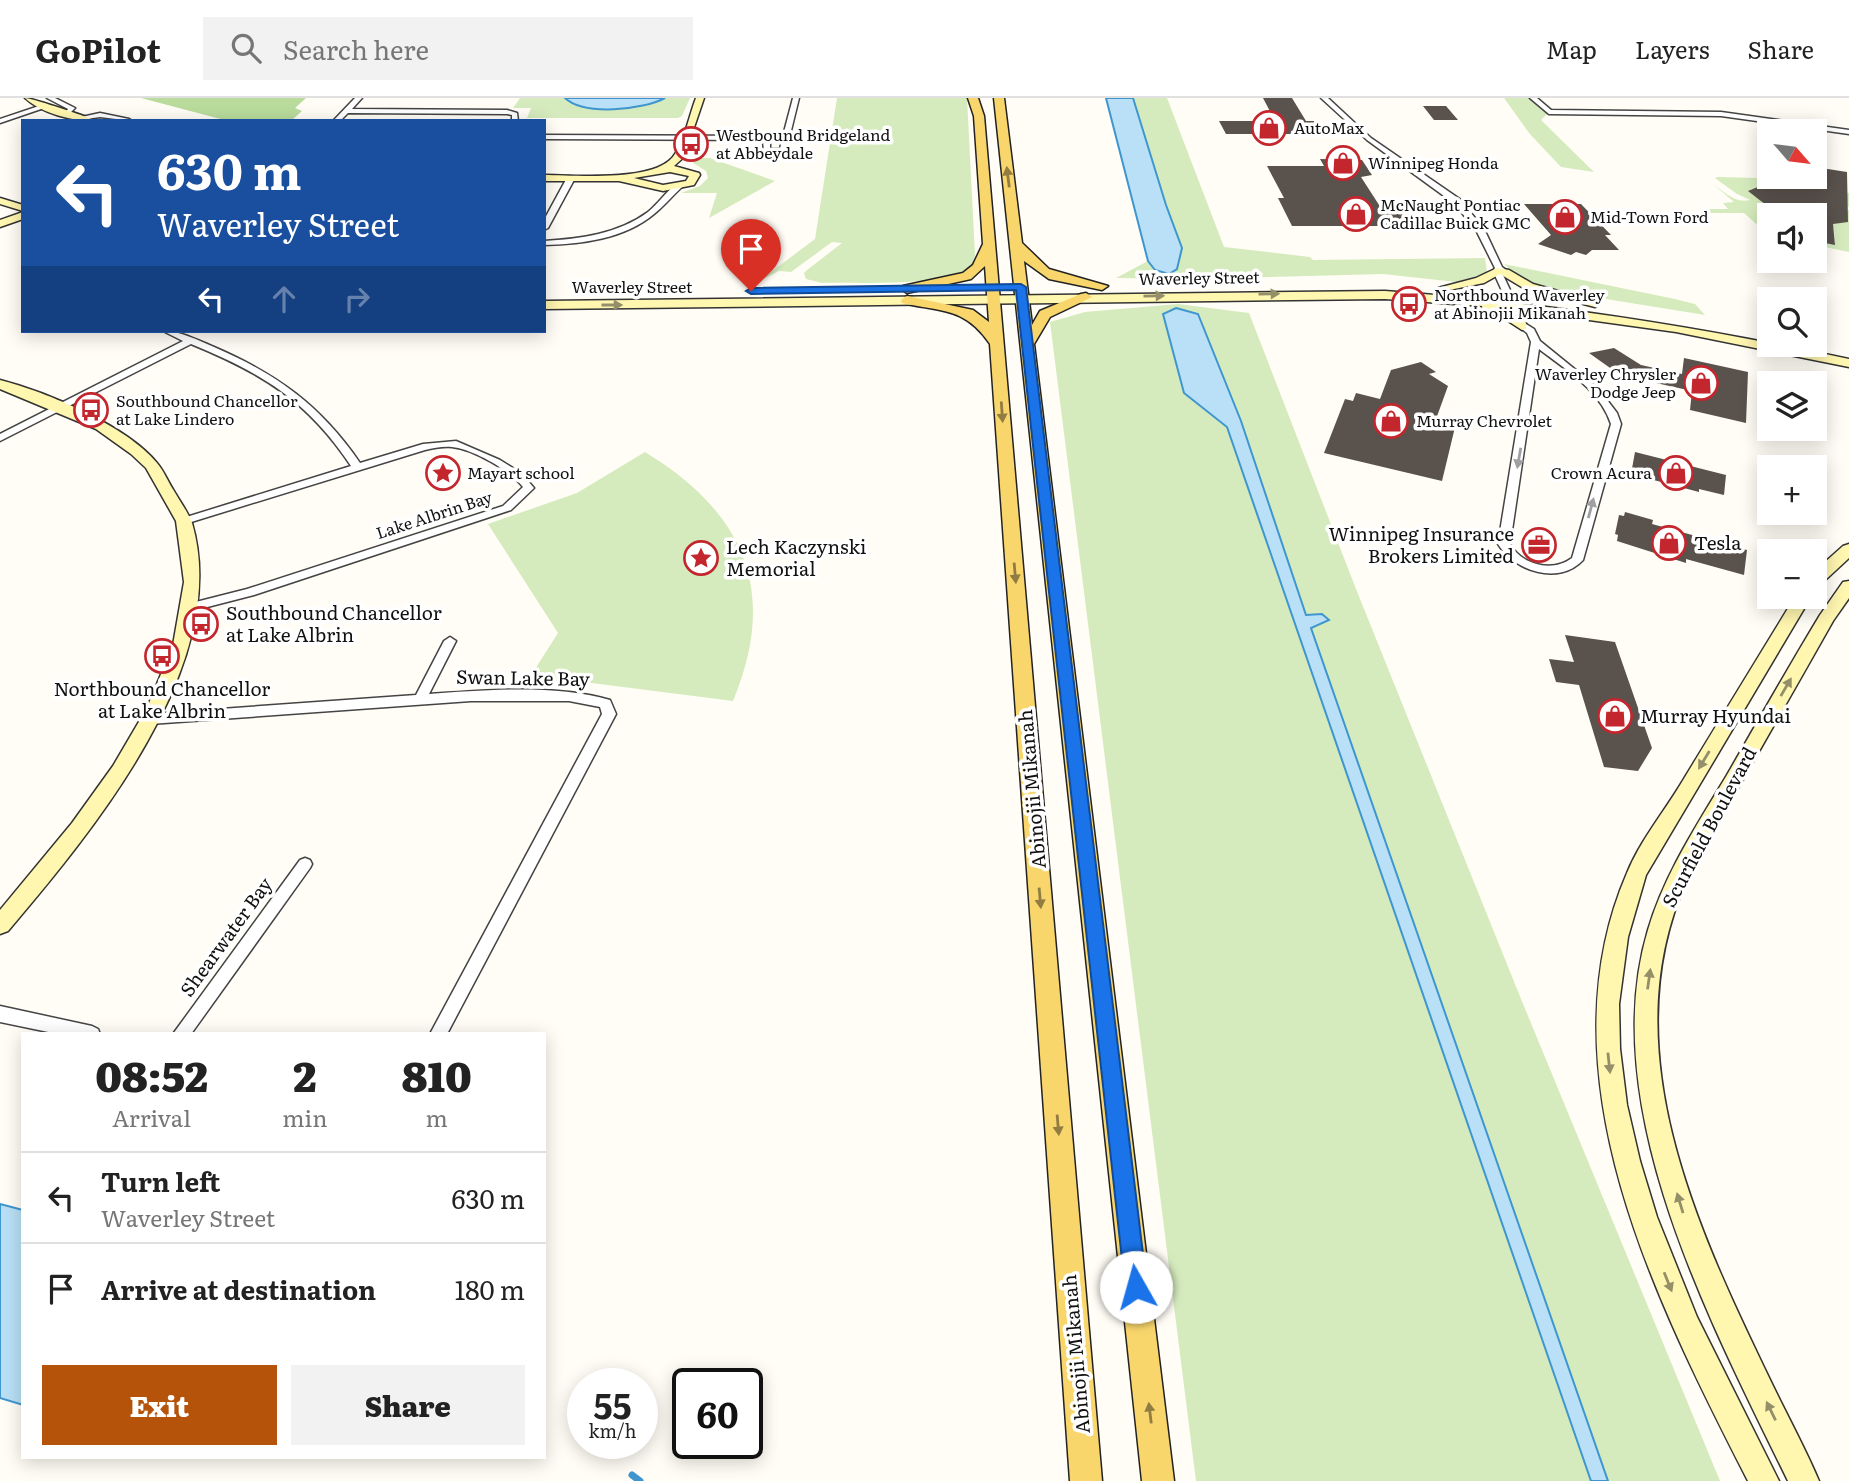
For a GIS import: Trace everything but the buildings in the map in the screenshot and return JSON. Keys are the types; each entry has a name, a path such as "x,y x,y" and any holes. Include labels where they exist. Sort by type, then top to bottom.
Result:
{"main road":[{"name":"Abinojii Mikanah","path":"972,98 979,116 1086,1481"},
{"path":"979,98 979,116"},
{"path":"999,98 1158,1481"},
{"path":"907,295 967,276 978,267 989,243"},
{"path":"1016,244 1033,265 1049,276 1102,286"},
{"path":"907,295 968,313 983,324 997,344"},
{"path":"1027,345 1045,314 1086,297"}],"street":[{"path":"29,98 42,107 84,119"},
{"path":"50,98 72,108 66,114"},
{"path":"338,119 359,98"},
{"path":"653,181 679,157 700,98"},
{"path":"767,138 765,148 772,153 783,150 796,98"},
{"path":"1324,98 1369,139 1458,202 1481,231 1536,342 1609,404 1616,424 1577,560 1565,569 1544,569 1522,562 1510,555 1504,544 1536,342"},
{"path":"1533,98 1549,112 1721,114 1849,132"},
{"path":"0,121 42,107"},
{"path":"345,111 507,112 515,114 515,119"},
{"path":"425,119 431,111"},
{"path":"80,118 100,115 119,119"},
{"path":"546,138 786,138"},
{"path":"679,157 684,170"},
{"path":"546,243 579,240 619,230 648,216 678,187 695,178 693,173 684,170 663,170"},
{"path":"546,178 619,178 653,181 678,187"},
{"path":"546,224 571,178"},
{"path":"653,181 662,193 661,201"},
{"path":"0,199 21,199"},
{"path":"0,199 21,207"},
{"path":"0,215 19,222"},
{"path":"0,224 19,222"},
{"path":"0,232 19,222"},
{"path":"1444,288 1480,281 1500,270"},
{"path":"1500,270 1529,288 1609,306"},
{"name":"Waverley Street","path":"1326,282 1444,288 1847,360"},
{"name":"Waverley Street","path":"1021,293 1102,286 1198,284"},
{"name":"Waverley Street","path":"546,293 907,295"},
{"name":"Waverley Street","path":"546,304 993,293 1086,297 1313,294 1514,300 1609,306 1757,333"},
{"path":"1434,298 1495,310 1529,328"},
{"path":"1529,328 1549,316 1580,313"},
{"path":"172,333 251,367 299,397 324,421 358,468"},
{"path":"0,438 191,340"},
{"name":"Waverley Street","path":"1827,350 1847,360"},
{"path":"0,384 99,425 140,454 163,480 184,521 190,558 188,608 179,655 150,719 104,798 70,844 0,925"},
{"name":"Lake Albrin Bay","path":"184,521 423,447 448,443 470,448 524,478 529,488 524,496 507,508 250,593 188,608"},
{"path":"1827,569 1849,549"},
{"name":"Scurfield Boulevard","path":"1804,1481 1704,1273 1686,1222 1668,1163 1649,1064 1647,986 1661,917 1678,876 1826,619 1849,586"},
{"name":"Scurfield Boulevard","path":"1764,1481 1675,1298 1651,1241 1627,1156 1611,1083 1607,1046 1609,987 1625,905 1637,873 1796,609"},
{"path":"420,700 450,641"},
{"name":"Swan Lake Bay","path":"150,719 471,696 569,696 605,704 609,714 439,1032"},
{"name":"Shearwater Bay","path":"182,1032 305,864"},
{"path":"0,1014 83,1032"}],"green space":[{"path":"141,98 306,98 295,108 302,111 293,119 220,119"},
{"path":"520,98 690,98 682,116 678,118 527,118 531,108 513,108"},
{"path":"837,98 967,98 975,255 968,269 957,275 921,281 822,283 806,279 804,273 842,243 832,242 791,272 779,271 759,281 815,239"},
{"path":"1133,98 1167,98 1224,247 1310,257 1313,260 1485,258 1487,273 1456,282 1383,274 1191,279 1116,278 1148,261 1155,270 1162,271 1179,258 1182,249"},
{"path":"1504,98 1533,98 1549,112 1541,120 1594,172 1561,167 1529,133"},
{"path":"693,158 710,158 775,181 709,218 717,193 681,193 700,186 708,178 706,171 693,163"},
{"path":"1715,178 1757,178 1757,189 1766,189 1762,203 1757,203 1757,225 1744,213 1709,213 1704,209 1728,209 1723,203 1734,202 1713,184 1735,199 1750,200"},
{"path":"1804,189 1849,193 1849,207"},
{"path":"1849,210 1849,252 1827,247 1827,243 1835,244 1834,229 1827,228 1827,211"},
{"path":"1504,264 1695,304 1705,315 1550,290 1524,282"},
{"path":"1178,304 1249,313 1356,589 1521,999 1720,1481 1196,1481 1050,322 1085,312"},
{"path":"645,452 679,475 707,501 728,528 743,558 751,590 753,624 746,661 733,701 584,682 528,680 558,633 488,524 577,493"}],"water":[{"path":"565,98 665,98 643,106 599,109 574,104"},
{"path":"1106,98 1133,98 1182,248 1177,269 1169,274 1155,270 1148,261"},
{"path":"1176,308 1198,314 1241,421 1306,615 1322,614 1329,620 1311,628 1608,1481 1591,1481 1227,427 1184,393 1163,314"},
{"path":"0,1204 21,1209 21,1404 0,1398"}],"waterway":[{"path":"632,1475 640,1481"}],"place":[{"name":"AutoMax","path":"1269,128"},
{"name":"Westbound Bridgeland at Abbeydale","path":"691,144"},
{"name":"Winnipeg Honda","path":"1343,163"},
{"name":"McNaught Pontiac Cadillac Buick GMC","path":"1356,214"},
{"name":"Mid-Town Ford","path":"1565,217"},
{"name":"Northbound Waverley at Abinojii Mikanah","path":"1409,304"},
{"name":"Waverley Chrysler Dodge Jeep","path":"1701,383"},
{"name":"Southbound Chancellor at Lake Lindero","path":"91,410"},
{"name":"Murray Chevrolet","path":"1391,421"},
{"name":"Mayart school","path":"443,473"},
{"name":"Crown Acura","path":"1676,473"},
{"name":"Tesla","path":"1669,543"},
{"name":"Winnipeg Insurance Brokers Limited","path":"1539,545"},
{"name":"Lech Kaczynski Memorial","path":"701,558"},
{"name":"Southbound Chancellor at Lake Albrin","path":"201,624"},
{"name":"Northbound Chancellor at Lake Albrin","path":"162,656"},
{"name":"Murray Hyundai","path":"1615,716"}],"route":[{"path":"751,291 1021,287 1136,1287"}]}
